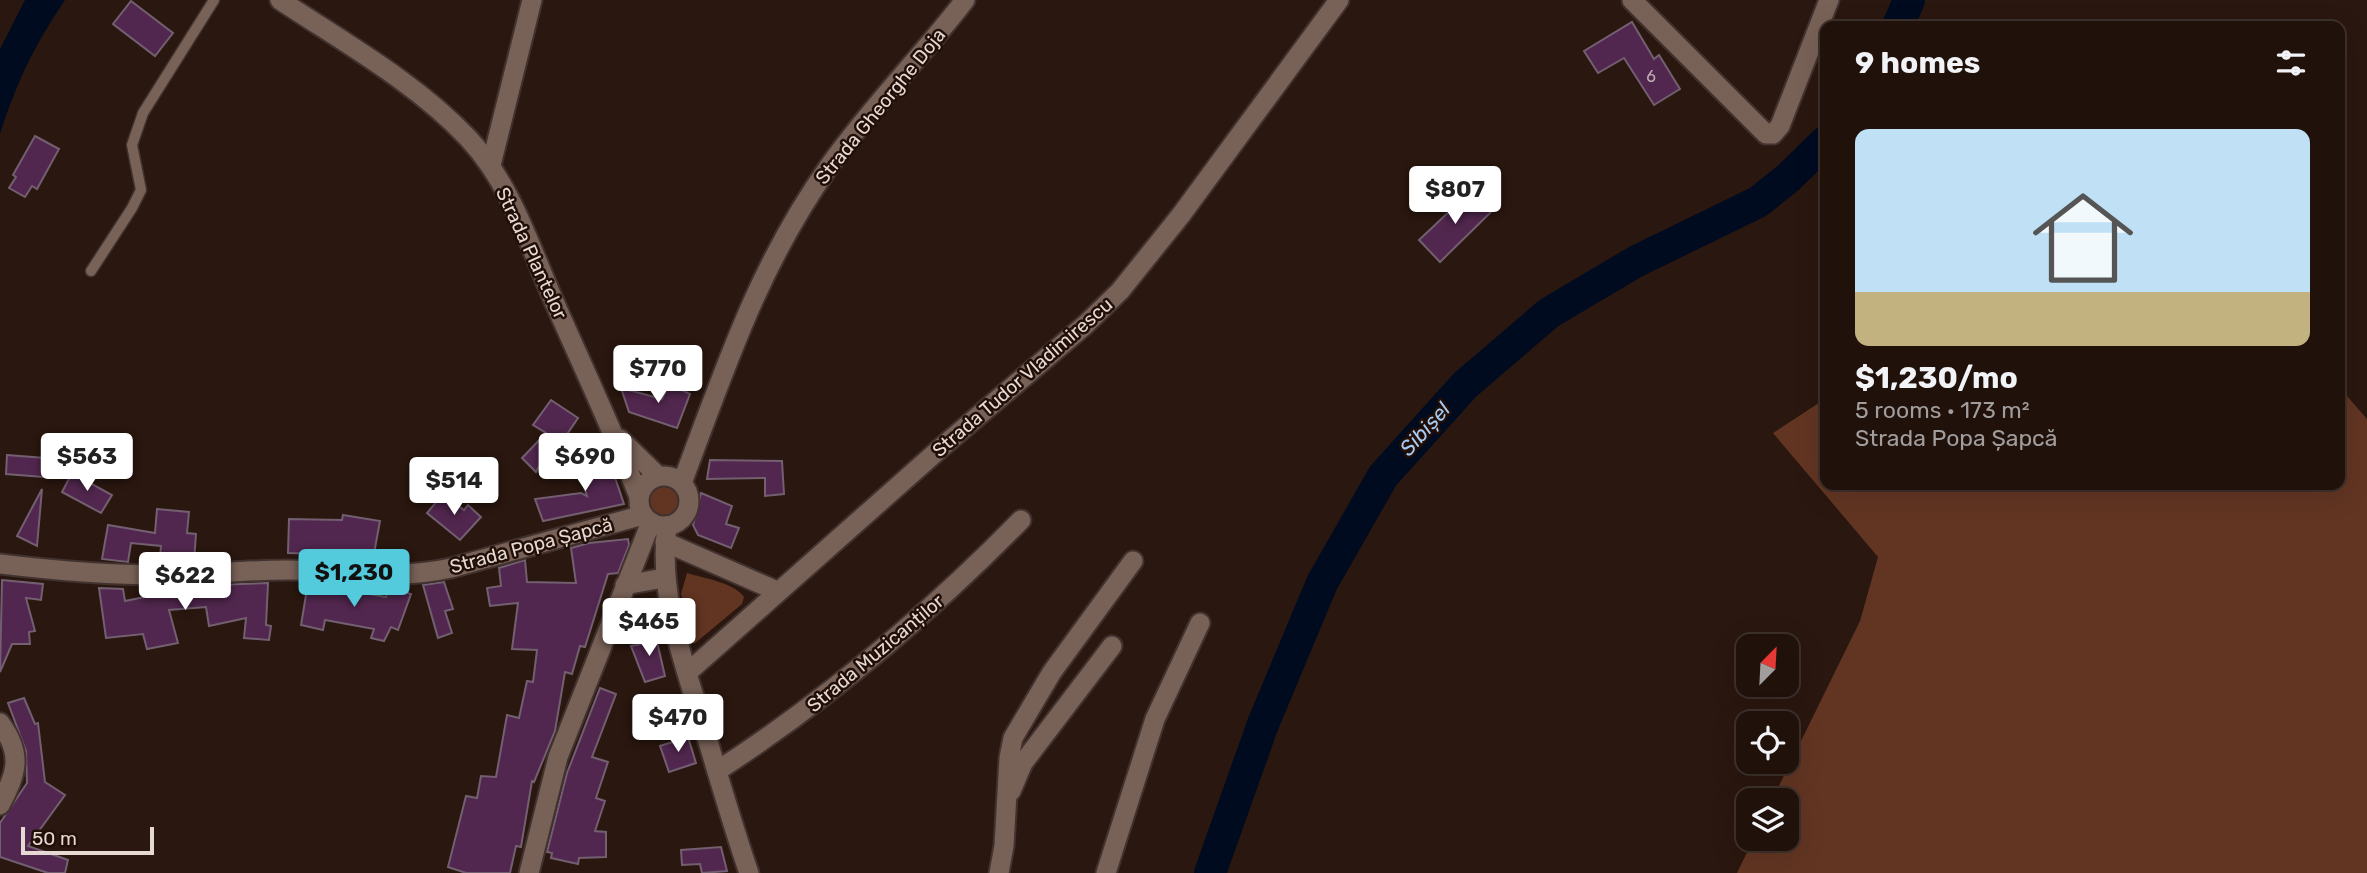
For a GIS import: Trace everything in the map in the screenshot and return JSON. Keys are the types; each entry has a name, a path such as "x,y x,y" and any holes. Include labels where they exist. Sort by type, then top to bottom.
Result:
{"street":[{"name":"Strada Plantelor","path":"280,0 411,90 468,138 491,165 525,230 653,520 687,673 750,873"},
{"path":"491,165 532,0"},
{"name":"Strada Gheorghe Doja","path":"682,483 745,314 783,239 830,165 965,0"},
{"name":"Strada Tudor Vladimirescu","path":"687,673 777,591 1085,325 1120,291 1181,215 1339,0"},
{"path":"1632,0 1766,134 1773,134 1780,126 1820,23"},
{"path":"1821,21 1829,0"},
{"name":"Strada Plantelor","path":"614,433 658,476"},
{"path":"529,873 558,757 653,520 645,484 658,476 675,478 682,483 689,497 687,512 682,519 653,520"},
{"path":"653,520 777,591"},
{"name":"Strada Popa Șapcă","path":"0,564 128,574 286,570 395,577 451,568 653,520"},
{"name":"Strada Muzicanților","path":"717,771 774,734 878,654 964,577 1021,520"},
{"path":"999,873 1011,748 1025,716 1080,632 1133,561"},
{"path":"625,585 664,578"},
{"path":"1106,873 1147,741 1200,623"},
{"path":"1007,800 1024,763 1112,646"},
{"path":"0,723 15,751 16,767 0,804"}],"lane":[{"path":"91,271 141,190 132,145 143,113 214,0"}],"shaded area":[{"path":"2345,394 2367,419 2367,873 1737,873 1748,851 1799,851 1799,788 1778,788 1785,774 1799,774 1799,745 1860,621 1878,557 1821,490 2345,490"},
{"path":"1820,402 1820,489 1773,433"},
{"path":"663,481 674,486 682,499 673,516 666,519 655,518 647,491"},
{"path":"687,573 734,588 744,597 742,604 694,644 681,594"}],"water":[{"path":"25,0 65,0 27,64 0,134 0,49"}],"building":[{"path":"131,1 173,33 155,56 113,24"},
{"path":"1632,22 1654,59 1659,55 1680,89 1654,105 1624,58 1598,73 1584,51"},
{"path":"35,136 59,149 37,189 32,186 25,197 9,188 16,177 13,175"},
{"path":"1471,191 1491,212 1440,262 1419,240"},
{"path":"669,384 690,394 677,428 629,412 621,388 662,399"},
{"path":"551,400 578,418 561,443 555,438 536,472 522,458 546,433 533,425"},
{"path":"7,455 45,458 43,477 6,474"},
{"path":"608,457 624,504 543,521 535,499 581,493 587,496 578,467"},
{"path":"710,460 782,461 784,494 765,496 765,478 707,479"},
{"path":"72,473 112,495 101,513 62,492"},
{"path":"42,489 37,546 17,536"},
{"path":"701,493 732,506 726,524 739,528 731,548 698,535 693,525"},
{"path":"443,494 464,510 468,505 481,517 460,540 427,513"},
{"path":"157,509 189,512 187,533 196,534 194,561 160,557 161,546 131,543 128,562 102,559 108,525 155,533"},
{"path":"343,515 380,521 373,559 323,550 323,554 288,553 289,519 342,520"},
{"path":"628,539 629,545 618,573 608,574 585,647 580,646 572,674 565,672 555,731 534,782 532,781 521,847 516,846 510,873 466,873 448,867 466,796 477,798 481,776 496,777 507,715 519,718 527,681 533,682 537,650 512,649 518,603 490,606 487,588 501,586 499,568 525,560 527,582 576,583 571,548 589,543"},
{"path":"2,580 43,584 41,600 26,598 35,631 29,632 30,644 12,644 0,672"},
{"path":"444,582 453,609 445,611 452,633 438,638 423,585"},
{"path":"268,583 266,625 271,626 269,640 244,638 246,618 209,626 206,607 169,610 178,643 147,649 143,634 106,638 99,588 123,589 125,601 179,590 212,591 212,585"},
{"path":"308,583 331,584 330,587 386,597 390,587 411,594 398,630 391,627 384,641 371,638 374,629 325,620 323,630 301,625"},
{"path":"655,633 665,676 645,682 631,646 642,644 641,635"},
{"path":"600,688 616,694 592,757 608,762 596,798 605,801 595,831 606,832 606,857 579,858 578,864 551,858 552,853 547,852 567,773"},
{"path":"24,698 35,724 38,723 45,782 65,795 28,846 68,860 65,873 48,873 0,857 0,823 27,783 26,751 8,703"},
{"path":"688,737 696,763 669,772 660,746"},
{"path":"721,847 727,871 702,873 700,864 682,865 681,850"}],"waterway":[{"name":"Sibișel","path":"1900,21 1909,0"},
{"name":"Sibișel","path":"1210,873 1263,724 1322,583 1383,476 1465,385 1549,313 1635,262 1758,202 1820,147"}]}
